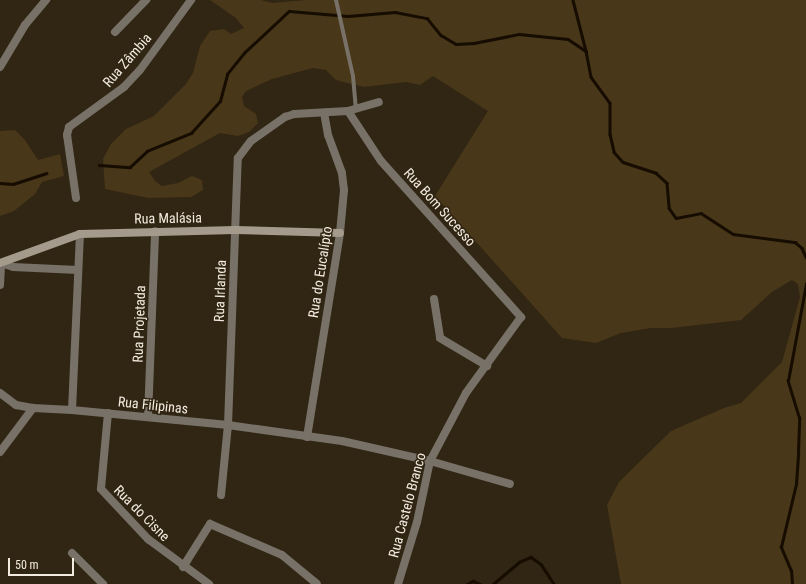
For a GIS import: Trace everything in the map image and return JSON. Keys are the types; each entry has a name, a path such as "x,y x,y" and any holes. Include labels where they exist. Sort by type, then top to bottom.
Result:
{"street":[{"path":"0,67 25,24 46,0"},
{"path":"115,32 146,0"},
{"name":"Rua Zâmbia","path":"76,198 67,135 72,125 124,88 140,70 191,0"},
{"path":"324,113 352,110 379,102"},
{"name":"Rua Bom Sucesso","path":"352,110 381,161 519,314"},
{"name":"Rua Irlanda","path":"221,495 228,425 238,158 252,141 285,117 294,114 324,113"},
{"name":"Rua do Eucalípto","path":"307,437 340,232 344,190 342,173 328,135 324,113"},
{"name":"Rua Malásia","path":"1,263 80,234 235,230 340,232"},
{"name":"Rua Projetada","path":"148,417 155,231"},
{"path":"72,410 80,234"},
{"path":"0,285 1,263 13,267 78,270"},
{"path":"434,299 440,338 487,366"},
{"name":"Rua Castelo Branco","path":"398,584 417,522 430,461 466,393 520,322 519,314"},
{"name":"Rua Filipinas","path":"0,393 16,404 33,408 108,413 228,425 370,446 430,461 510,484"},
{"path":"0,452 33,408"},
{"name":"Rua do Cisne","path":"108,413 101,489 148,539 183,567 209,584"},
{"path":"183,567 210,524 282,555 316,584"},
{"path":"72,553 103,584"}],"lane":[{"path":"336,0 353,76 352,110"}],"shaded area":[{"path":"210,0 261,0 272,3 307,0 806,0 806,584 621,584 607,505 619,482 671,431 724,408 741,403 782,362 800,297 798,284 792,280 772,292 741,320 671,328 651,328 621,333 596,343 562,338 435,196 488,111 433,76 420,85 406,82 364,87 336,80 326,70 313,68 272,79 246,91 242,97 244,106 256,114 258,123 249,132 238,136 220,133 149,172 155,181 162,186 178,183 192,176 202,180 203,190 191,197 148,198 105,189 103,159 111,144 126,129 154,116 185,85 193,73 200,46 210,31 224,29 231,34 244,28 236,18"},
{"path":"15,130 25,140 38,160 60,154 64,176 42,182 35,194 14,211 0,216 0,131"}],"waterway":[{"path":"573,0 586,51"},
{"path":"99,165 130,167 147,151 191,133 220,101 227,74 245,52 289,11 348,16 395,12 427,18 441,35 456,44 474,43 519,34 568,39 586,51 591,77 610,103 610,134 614,152 623,162 656,173 667,183 669,208 676,218 701,213 733,234 795,242 802,248 806,257"},
{"path":"0,183 13,184 46,173"},
{"path":"792,584 791,571 781,547 796,484 798,453 799,418 788,381 806,284"},
{"path":"493,584 519,562 531,557 541,564 554,584"},
{"path":"467,584 473,581 480,584"}]}
